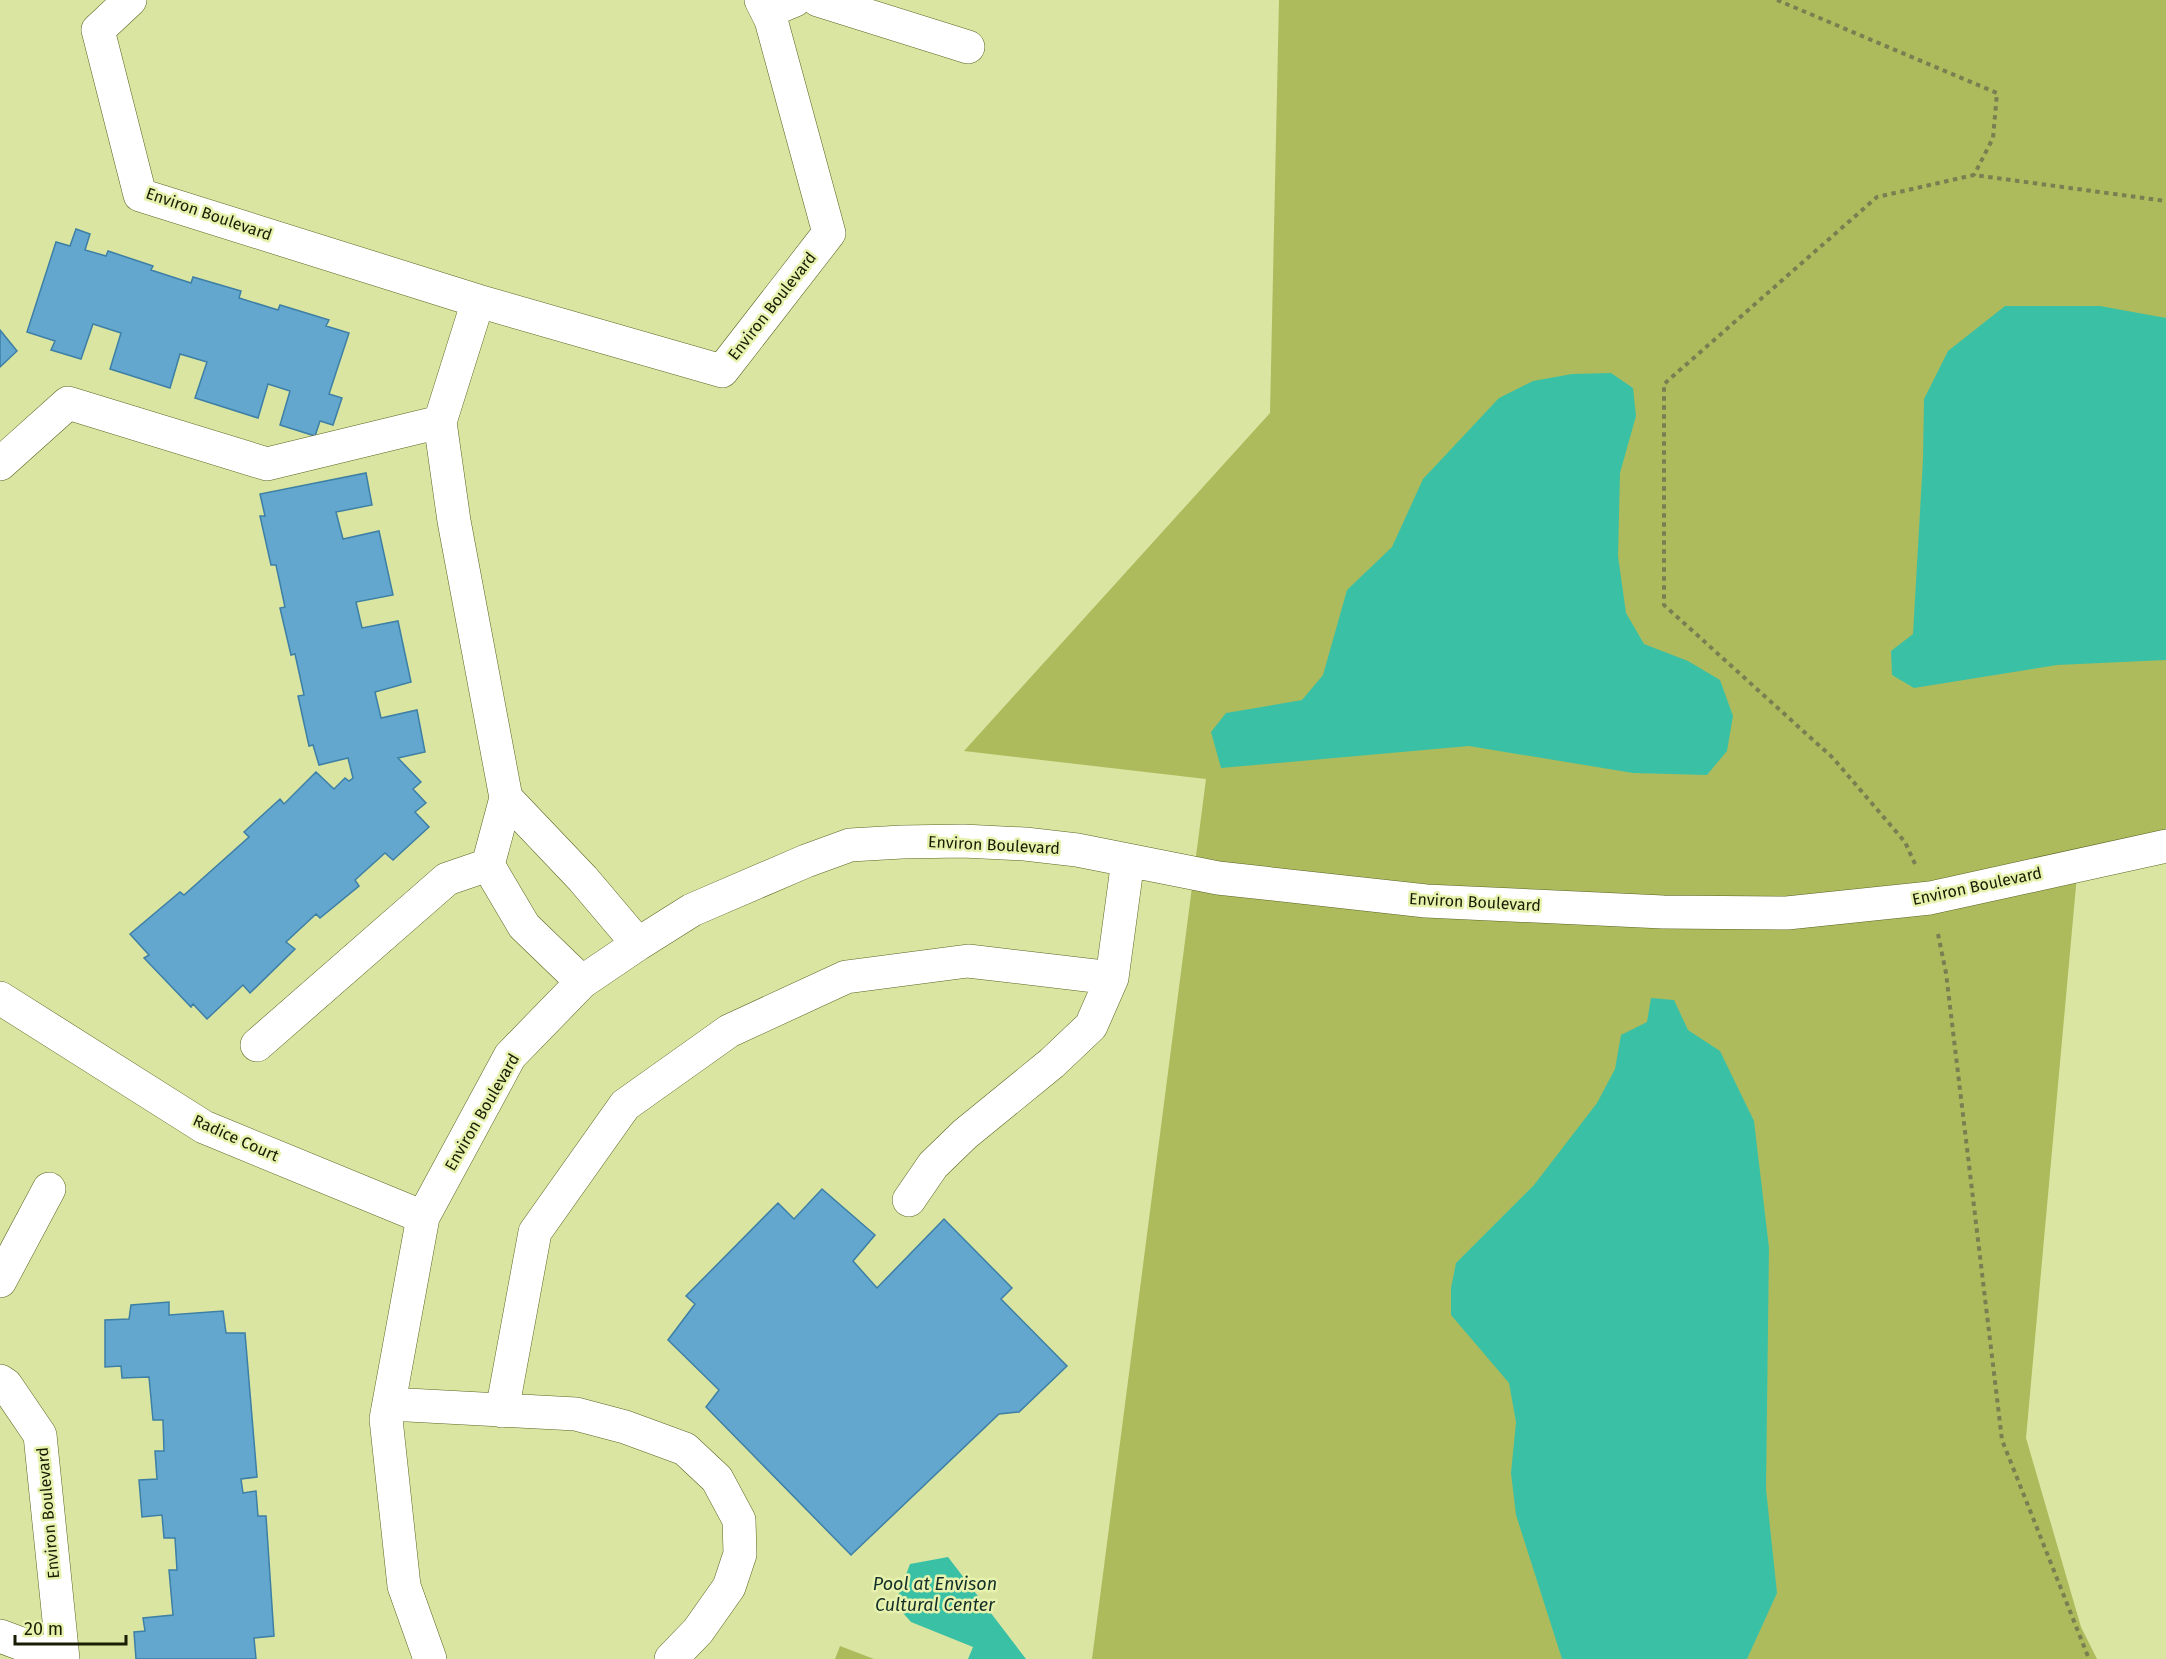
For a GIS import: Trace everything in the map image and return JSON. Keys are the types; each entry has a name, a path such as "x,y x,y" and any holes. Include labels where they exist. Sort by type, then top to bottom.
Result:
{"street":[{"name":"Environ Boulevard","path":"130,0 98,30 140,195 478,301 722,371 829,233 776,7"},
{"path":"818,0 968,47"},
{"path":"478,301 440,422 454,521 506,798 488,865 525,926 582,982"},
{"path":"0,464 68,403 267,464 440,422"},
{"path":"506,798 584,879 638,944"},
{"name":"Environ Boulevard","path":"430,1659 404,1586 386,1419 423,1217 510,1056 582,982 692,910 806,861 850,845 963,840 1025,844 1128,860 1218,878 1450,902 1663,912 1788,913 1930,898 2166,846"},
{"path":"909,1200 933,1165 965,1134 1052,1063 1091,1026 1112,978 1128,860"},
{"path":"257,1045 447,879 488,865"},
{"path":"502,1410 535,1232 625,1105 719,1038 729,1031 846,977 968,962 1112,978"},
{"name":"Radice Court","path":"0,998 204,1127 423,1217"},
{"path":"0,1281 49,1189"},
{"name":"Environ Boulevard","path":"0,1381 6,1385 40,1435 63,1659"},
{"path":"389,1404 576,1414 625,1427 685,1449 717,1479 739,1520 740,1554 729,1587 698,1631 671,1659"},
{"path":"0,1636 63,1659"}],"path":[{"path":"1778,0 1997,93 1993,138 1974,175"},
{"path":"2089,1659 2002,1440 1946,973 1930,898 1905,842 1833,758 1664,605 1664,384 1877,197 1974,175 2166,201"}],"green space":[{"path":"1279,0 2166,0 2166,846 2078,864 2026,1438 2081,1627 2097,1659 1092,1659 1206,779 964,751 1270,413"},
{"path":"840,1646 874,1659 835,1659"}],"water":[{"path":"2005,306 2100,306 2166,318 2166,660 2057,665 1914,688 1892,675 1891,651 1913,634 1923,459 1924,399 1948,351"},
{"path":"1611,373 1633,388 1636,416 1620,473 1618,556 1626,613 1644,644 1688,661 1720,680 1733,716 1727,751 1707,775 1633,773 1469,746 1221,768 1211,732 1226,713 1302,700 1323,675 1347,590 1392,547 1423,479 1499,398 1533,381 1572,374"},
{"path":"1651,998 1674,1000 1688,1030 1720,1051 1754,1121 1769,1248 1766,1489 1777,1593 1747,1659 1562,1659 1516,1515 1511,1473 1516,1422 1509,1383 1451,1315 1451,1288 1456,1263 1534,1185 1597,1103 1615,1069 1621,1035 1647,1022"},
{"name":"Pool at Envison Cultural Center","path":"948,1557 1026,1659 968,1659 973,1647 911,1622 895,1604 910,1564"}],"building":[{"path":"76,229 90,234 85,250 106,256 108,251 153,266 151,270 191,283 193,277 241,291 239,298 278,310 280,305 329,320 326,326 349,333 329,394 342,398 333,425 320,421 315,436 280,425 290,391 268,384 258,418 195,398 207,362 180,354 170,388 110,369 121,333 93,324 81,359 51,350 55,341 27,332 56,242 70,246"},
{"path":"0,330 17,351 0,367"},
{"path":"366,473 372,505 336,512 343,539 379,531 393,595 356,602 362,628 398,621 411,682 375,692 381,718 417,710 425,752 398,758 421,782 413,789 426,803 415,812 429,827 393,860 385,853 355,880 359,886 320,918 316,914 286,942 295,949 250,993 243,985 207,1019 193,1004 191,1007 144,958 149,955 130,934 180,892 184,895 249,837 244,832 280,799 284,804 316,772 334,789 345,778 349,781 353,778 348,758 319,765 313,745 309,746 298,696 304,695 295,654 291,655 280,608 285,607 276,565 271,565 260,516 265,516 260,494"},
{"path":"822,1189 875,1235 853,1261 877,1288 944,1219 1012,1288 1001,1299 1067,1366 1019,1412 999,1414 851,1555 706,1407 719,1390 668,1340 695,1304 686,1296 778,1203 794,1219"},
{"path":"169,1302 169,1315 223,1311 226,1333 245,1333 257,1477 241,1479 243,1493 256,1491 258,1516 266,1516 274,1636 254,1638 256,1659 136,1659 134,1632 145,1631 143,1618 173,1615 169,1570 177,1570 175,1538 164,1538 162,1515 142,1517 139,1480 157,1479 155,1451 164,1451 163,1420 153,1420 149,1377 122,1378 121,1366 105,1367 105,1320 129,1319 131,1305"}]}
